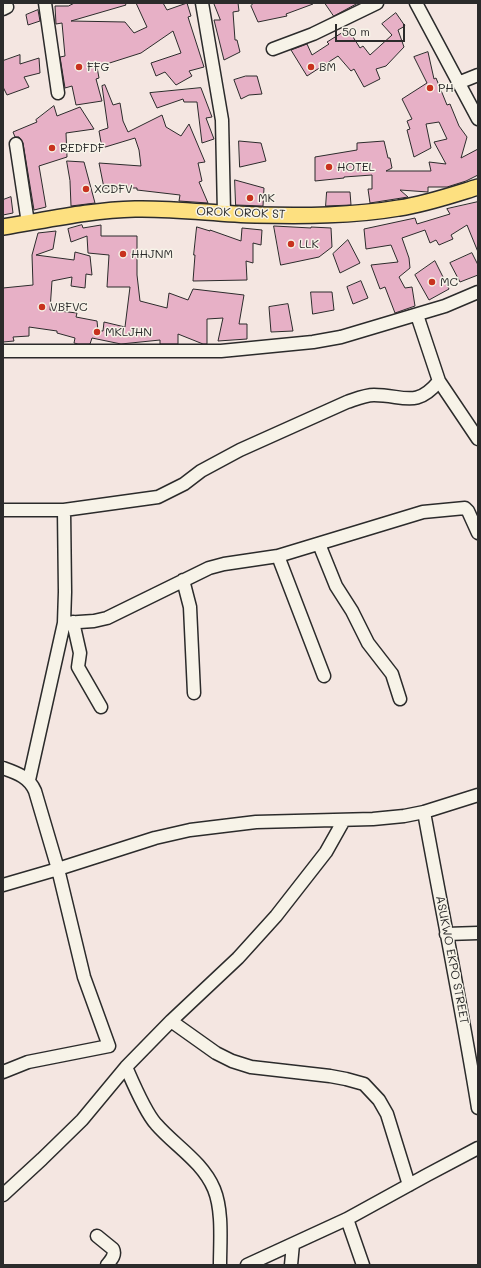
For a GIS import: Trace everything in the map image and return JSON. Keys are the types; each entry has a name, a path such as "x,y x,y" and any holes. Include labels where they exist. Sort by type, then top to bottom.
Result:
{"main road":[{"name":"OROK OROK ST","path":"3,227 80,214 122,209 264,215 378,211 401,208 439,199 478,187"}],"street":[{"path":"45,3 58,93"},
{"path":"202,3 222,120 224,213"},
{"path":"273,49 313,34 377,3"},
{"path":"416,3 478,119"},
{"path":"458,83 478,75"},
{"path":"16,144 28,223"},
{"path":"3,351 221,351 313,342 341,337 417,315 445,306 478,292"},
{"path":"417,315 439,382 478,439"},
{"path":"3,510 64,510 158,497 184,484 201,471 234,453 359,397 373,395 410,399 422,397 431,391 439,382"},
{"path":"68,623 107,618 209,568 278,556 423,512 465,508 468,511 478,532"},
{"path":"64,510 65,592 68,623 80,654 78,667 101,706"},
{"path":"319,544 336,586 352,612 368,643 392,674 400,699"},
{"path":"278,556 324,676"},
{"path":"183,580 190,607 194,693"},
{"path":"29,780 68,623"},
{"path":"3,768 29,780 35,791 58,869 84,977 108,1046 28,1062 3,1072"},
{"path":"3,885 155,838 190,830 256,822 344,820 392,817 424,812 478,795"},
{"name":"ASUKWO EKPO STREET","path":"424,812 446,934 473,1043 478,1108"},
{"path":"3,1196 82,1120 126,1068 171,1021 238,958 276,916 326,852 344,820"},
{"path":"446,934 478,933"},
{"path":"171,1021 216,1053 232,1061 251,1067 330,1076 364,1084 379,1100 387,1114 409,1185"},
{"path":"126,1068 155,1124 195,1161 206,1175 214,1190 219,1206 220,1265"},
{"path":"247,1265 347,1219 478,1148"},
{"path":"347,1219 363,1265"},
{"path":"97,1236 113,1249 113,1256 107,1265"},
{"path":"291,1265 292,1244"}],"building":[{"path":"75,3 125,3 126,5 71,21 125,22 134,33 147,27 136,3 163,3 167,10 187,3 191,16 188,17 204,67 189,71 192,76 176,85 165,72 156,76 151,63 181,53 173,31 141,53 97,67 99,78 96,79 102,101 76,105 72,86 65,88 60,57 65,56 62,23 56,24 55,6 68,6"},
{"path":"214,3 238,3 239,11 233,12 235,40 237,40 240,52 224,60 214,20 220,20"},
{"path":"254,3 313,4 286,14 287,16 258,22 251,6"},
{"path":"325,3 358,3 334,16"},
{"path":"38,10 40,21 28,25 26,15"},
{"path":"396,13 405,26 398,30 404,47 386,66 376,69 380,79 364,87 354,69 351,71 338,56 307,76 291,50 307,44 312,55 329,44 327,42 348,29 360,48 363,46 370,55 392,35 382,24"},
{"path":"428,52 434,79 436,78 447,105 450,104 459,126 467,137 461,158 478,149 478,175 466,181 447,187 428,187 428,192 400,190 408,197 370,203 368,189 372,189 372,175 315,181 315,157 357,150 357,143 384,141 392,168 386,171 431,171 429,162 446,164 434,142 447,139 439,122 426,124 431,148 414,157 407,130 410,129 407,121 412,119 402,99 427,83 414,57"},
{"path":"20,55 20,64 39,58 40,73 24,77 29,87 7,95 3,87 3,61"},
{"path":"246,76 257,76 262,94 249,95 241,99 234,80"},
{"path":"105,85 113,105 120,103 123,121 128,132 162,115 166,127 181,136 189,124 205,162 198,163 202,181 199,182 208,203 179,201 180,195 137,190 137,188 104,188 99,163 141,166 139,150 135,138 102,148 99,131 108,128 102,86"},
{"path":"201,88 212,117 206,118 214,139 202,143 197,102 184,102 183,99 157,108 150,93"},
{"path":"54,106 57,116 80,107 94,129 66,133 67,157 39,166 46,207 34,210 23,143 19,137 15,137 13,132 37,122 36,120"},
{"path":"239,141 261,143 266,161 240,167"},
{"name":"XCDFV","path":"67,161 84,162 95,203 71,206 70,181"},
{"name":"MK","path":"235,180 264,188 263,206 236,205"},
{"path":"327,192 350,192 351,205 326,206"},
{"path":"11,197 13,213 3,215 3,200"},
{"path":"478,202 478,252 467,225 451,235 453,239 439,245 436,240 430,243 425,230 402,238 409,258 410,268 399,277 405,288 412,287 415,306 395,313 385,287 380,289 371,265 398,262 391,245 366,249 364,229 415,218 417,224 450,214 447,209"},
{"path":"82,225 83,228 101,225 101,236 137,236 137,275 140,301 167,308 169,293 188,300 193,289 244,295 239,324 247,324 247,339 218,341 223,318 207,319 207,344 203,344 178,334 178,344 160,344 160,340 121,344 92,338 90,344 78,344 74,343 75,338 57,333 57,331 29,327 29,336 13,337 14,341 3,342 3,288 33,285 32,255 38,233 56,231 53,249 36,255 74,260 75,252 90,256 92,275 86,274 85,288 71,286 72,277 52,281 50,310 77,313 76,317 97,321 98,331 103,331 104,322 125,327 130,287 107,287 109,255 88,253 87,236 71,242 68,229"},
{"path":"274,226 331,228 332,247 319,257 281,265"},
{"path":"197,227 241,241 242,228 262,230 261,245 253,243 253,263 246,261 247,280 193,281"},
{"path":"348,240 360,263 340,273 333,254"},
{"path":"472,253 478,265 478,275 460,282 450,263"},
{"name":"MC","path":"435,261 449,289 429,300 415,275"},
{"path":"361,281 368,298 353,304 347,287"},
{"path":"311,292 332,292 334,310 313,314"},
{"path":"288,304 293,331 271,332 269,307"}],"place":[{"name":"FFG","path":"79,67"},
{"name":"BM","path":"311,67"},
{"name":"PH","path":"430,88"},
{"name":"REDFDF","path":"52,148"},
{"name":"HOTEL","path":"329,167"},
{"name":"XCDFV","path":"86,189"},
{"name":"MK","path":"250,198"},
{"name":"LLK","path":"291,244"},
{"name":"HHJNM","path":"123,254"},
{"name":"MC","path":"432,282"},
{"name":"VBFVC","path":"42,307"},
{"name":"MKLJHN","path":"97,332"}]}
